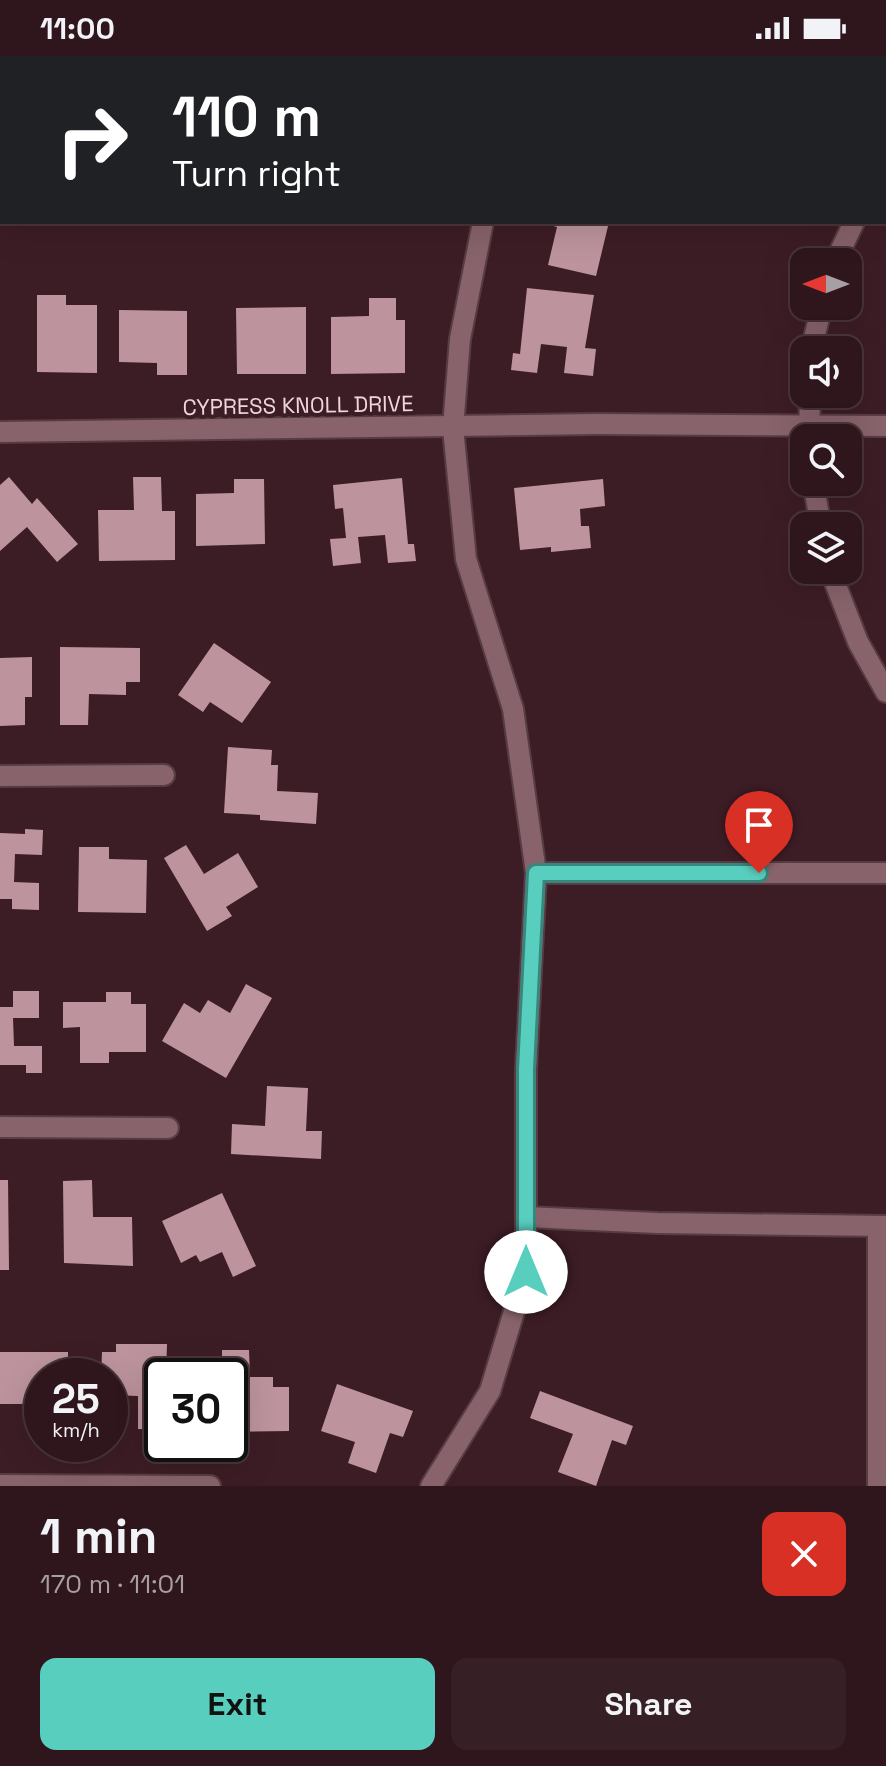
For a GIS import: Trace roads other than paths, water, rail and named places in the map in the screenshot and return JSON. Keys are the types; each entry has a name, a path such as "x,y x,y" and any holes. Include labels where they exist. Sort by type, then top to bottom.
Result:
{"street":[{"path":"431,1486 490,1391 526,1272 526,1069 536,873 513,709 466,559 453,428 460,339 483,224"},
{"path":"842,248 853,224"},
{"name":"CYPRESS KNOLL DRIVE","path":"0,432 596,424 790,431"},
{"name":"CYPRESS KNOLL DRIVE","path":"862,428 886,426"},
{"path":"835,584 858,642 886,692"},
{"path":"0,776 164,775"},
{"path":"536,873 886,873"},
{"path":"0,1127 168,1128"},
{"path":"526,1217 657,1223 882,1226 878,1486"},
{"path":"0,1485 210,1486"}]}
